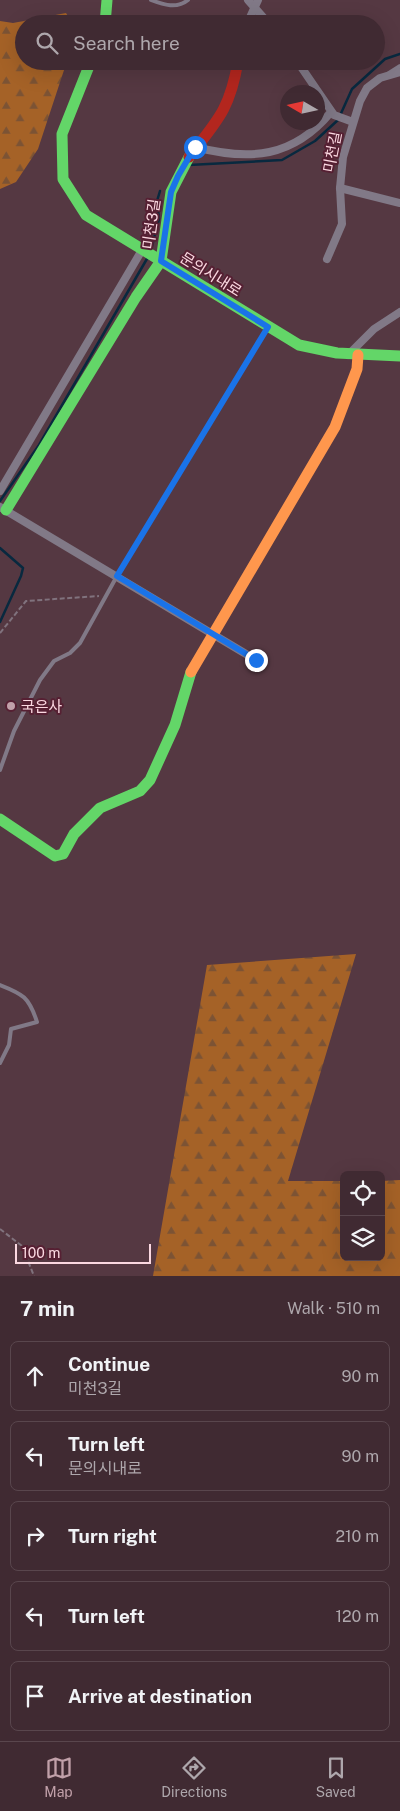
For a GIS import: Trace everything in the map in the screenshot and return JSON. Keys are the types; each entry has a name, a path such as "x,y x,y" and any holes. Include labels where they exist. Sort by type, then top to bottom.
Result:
{"street":[{"path":"106,15 107,0"},
{"path":"248,0 257,3 264,15"},
{"path":"251,15 257,3"},
{"name":"문의시내로","path":"87,70 62,134 63,179 86,215 299,345 320,351 353,355 400,356"},
{"name":"미천3길","path":"151,255 178,176 195,147 227,106 233,90 236,70"},
{"path":"303,70 328,103 332,114 350,121"},
{"name":"미천길","path":"326,259 342,224 340,188 342,157 350,121 367,88 387,74 400,72"},
{"path":"195,147 237,155 270,152 315,131 332,114"},
{"path":"340,188 400,203"},
{"path":"0,491 151,255"},
{"path":"151,255 136,297 3,509 256,660"},
{"path":"0,819 55,856 63,854 74,834 100,808 140,790 150,780 175,725 188,677 335,427 357,369 353,355 374,329 400,312"}],"lane":[{"path":"151,0 171,6 184,4 188,0"},
{"path":"387,74 400,66"},
{"path":"0,770 14,731 40,680 54,661 70,653 80,643 117,576 268,327"},
{"path":"0,985 22,994 32,1006 37,1022 11,1029 9,1045 0,1063"}],"path":[{"path":"0,633 26,601 106,595"},
{"path":"0,1229 22,1246 34,1276"}],"green space":[{"path":"0,21 15,23 15,70 64,70 38,149 16,182 0,189"},
{"path":"356,954 288,1181 340,1181 340,1261 385,1261 385,1181 400,1180 400,1276 153,1276 207,965"}],"waterway":[{"path":"385,59 400,54"},
{"path":"189,165 282,160 315,141 338,120 352,89 373,70"},
{"path":"151,250 159,219 157,201 160,191"},
{"path":"0,501 39,445 148,257"},
{"path":"0,548 23,568 0,622"}],"traffic: fast":[{"path":"106,15 107,0"},
{"path":"87,70 62,134 63,179 86,215 299,345 337,353 400,356"},
{"path":"6,510 136,297 161,261 171,192 189,157"},
{"path":"0,819 55,856 63,854 74,834 100,808 140,791 150,780 175,725 191,672"}],"traffic: slow":[{"path":"191,672 335,427 357,369 358,355"}],"traffic: jam":[{"path":"189,157 208,133 227,103 236,70"}],"place":[{"name":"국은사","path":"11,706"}],"route":[{"path":"195,147 171,192 161,261 268,327 233,381 117,576 256,660"}]}
